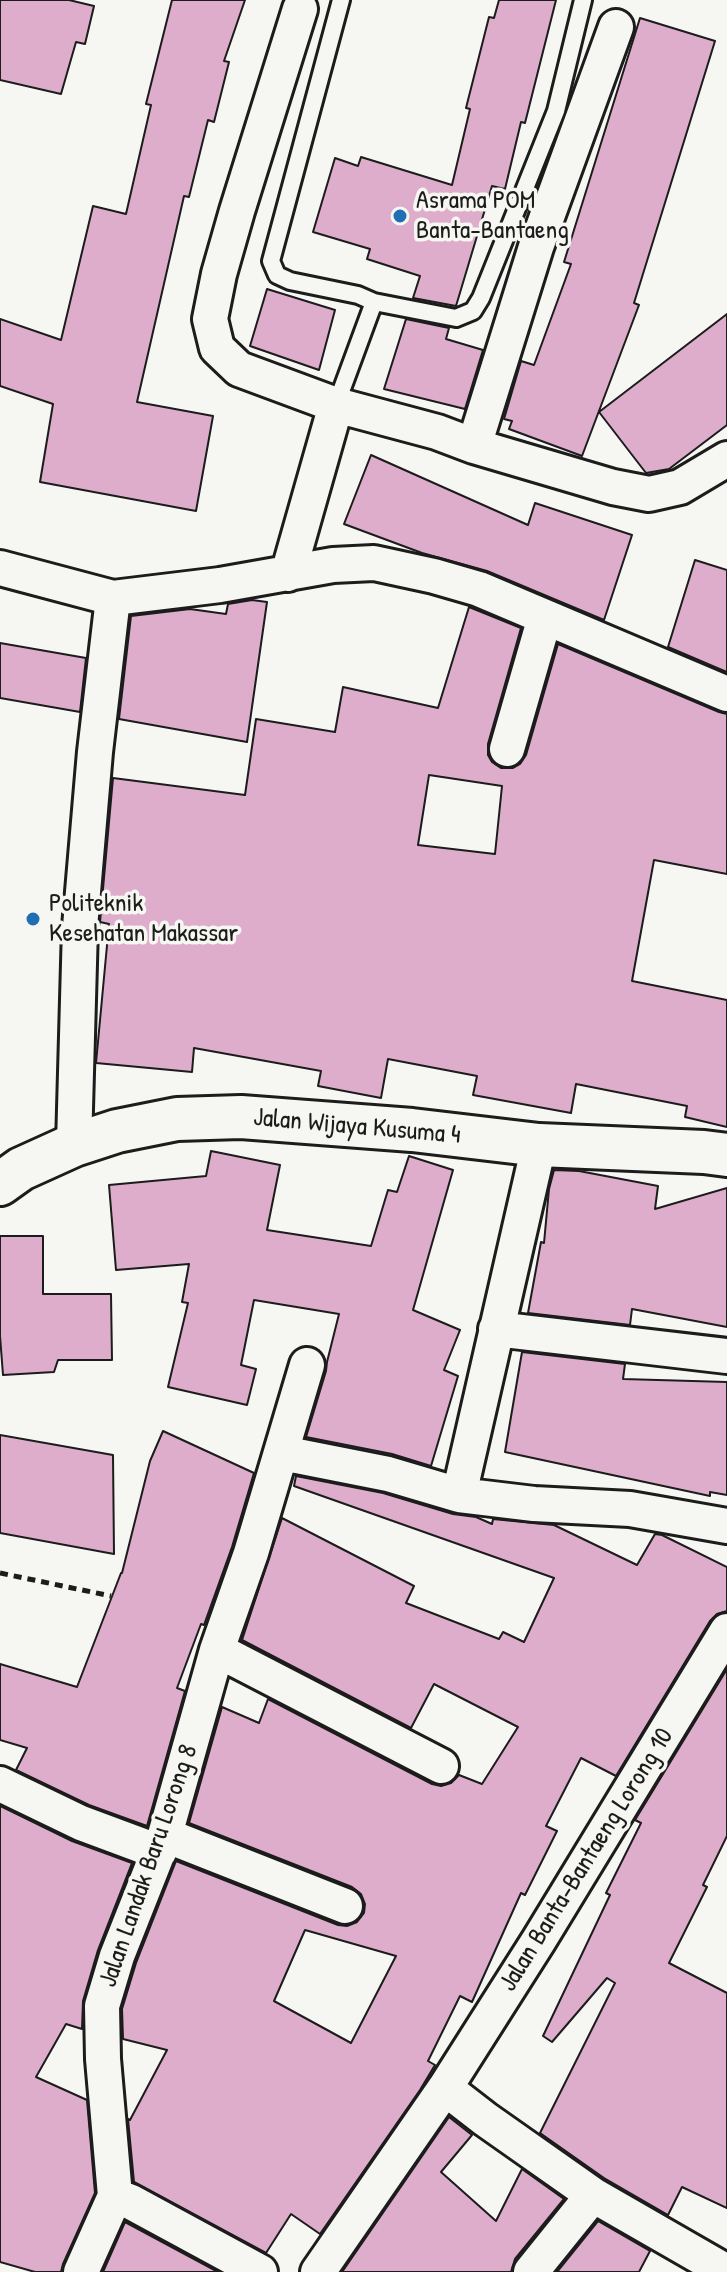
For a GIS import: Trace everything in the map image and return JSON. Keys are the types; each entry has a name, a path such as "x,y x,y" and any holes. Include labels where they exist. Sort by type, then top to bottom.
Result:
{"street":[{"path":"300,9 219,274 210,319 217,348 239,369 336,405 437,432 613,487 649,494 680,487 727,459"},
{"path":"474,446 536,247 616,27"},
{"path":"288,574 336,405"},
{"path":"0,568 113,598 220,585 333,565 374,563 479,589 727,694"},
{"path":"74,1145 80,927 95,752 113,598"},
{"path":"507,749 545,617"},
{"name":"Jalan Wijaya Kusuma 4","path":"0,1184 21,1169 74,1145 117,1131 177,1119 241,1117 412,1130 539,1145 727,1155"},
{"path":"459,1495 539,1145"},
{"path":"496,1329 727,1356"},
{"name":"Jalan Landak Baru Lorong 8","path":"115,2196 103,2059 102,2006 117,1956 162,1844 217,1650 251,1553 307,1365"},
{"path":"282,1453 388,1474 459,1495 534,1504 630,1509 727,1526"},
{"name":"Jalan Banta-Bantaeng Lorong 10","path":"318,2272 445,2088 727,1631"},
{"path":"217,1650 441,1766"},
{"path":"0,1784 81,1823 162,1844 345,1906"},
{"path":"445,2088 593,2195 727,2272"},
{"path":"531,2272 593,2195"},
{"path":"81,2272 115,2196 260,2272"}],"lane":[{"path":"341,0 271,261 277,275 290,281 456,318 473,311 481,298 556,111 583,0"},
{"path":"336,405 374,302"}],"path":[{"path":"0,1573 111,1596"}],"building":[{"path":"0,0 69,0 94,6 85,44 76,42 61,94 0,80"},
{"path":"172,0 245,0 224,61 229,62 214,122 208,120 189,197 184,196 137,402 213,416 196,511 40,482 53,404 0,386 0,319 61,340 93,206 126,214 151,105 146,104"},
{"path":"499,0 556,0 525,123 521,122 505,189 492,186 456,306 413,298 420,276 367,259 370,249 313,232 335,158 358,166 361,157 452,185 470,109 466,108 489,17 494,18"},
{"path":"640,18 715,41 634,303 639,305 582,456 509,429 512,421 504,419 521,361 534,365 571,264 564,262"},
{"path":"267,289 335,310 319,370 250,346"},
{"path":"727,314 727,425 669,469 646,473 599,412"},
{"path":"406,319 449,328 446,339 483,350 465,409 384,389"},
{"path":"371,455 528,525 535,503 632,535 604,620 487,571 422,553 344,524"},
{"path":"695,560 727,570 727,672 668,647"},
{"path":"252,600 267,602 247,742 119,719 131,616 190,609 226,614 228,604"},
{"path":"469,607 521,628 488,744 488,755 501,768 513,768 526,755 558,644 727,714 727,874 654,860 632,981 727,1000 727,1127 685,1117 687,1106 576,1084 571,1113 473,1095 477,1076 388,1059 381,1098 318,1086 321,1071 194,1048 192,1072 96,1063 109,924 100,922 113,778 245,795 256,719 335,732 343,687 438,708","holes":["429,775 502,786 495,854 418,845"]},
{"path":"0,643 86,658 80,712 0,698"},
{"path":"211,1151 280,1165 267,1230 371,1246 388,1190 397,1192 409,1156 453,1170 413,1310 460,1330 444,1370 458,1376 431,1466 392,1454 306,1437 339,1314 254,1300 241,1365 256,1369 247,1405 168,1387 188,1303 182,1302 189,1264 116,1270 109,1185 206,1176"},
{"path":"554,1170 579,1171 658,1186 655,1209 727,1188 727,1327 632,1309 630,1325 528,1313 541,1242 544,1243"},
{"path":"0,1236 43,1236 43,1294 111,1294 112,1360 58,1360 54,1372 3,1375"},
{"path":"522,1352 625,1364 623,1379 727,1382 727,1495 710,1492 710,1496 505,1452"},
{"path":"163,1431 254,1473 232,1547 177,1688 185,1691 147,1826 89,1805 16,1770 27,1748 0,1740 0,1664 77,1687 122,1573 150,1461"},
{"path":"0,1435 113,1455 114,1554 0,1533"},
{"path":"296,1476 383,1493 492,1524 493,1519 554,1525 637,1565 655,1534 662,1535 727,1567 727,1611 717,1614 710,1621 616,1776 581,1758 546,1826 557,1831 525,1895 521,1893 472,2002 460,1996 428,2061 435,2065 420,2090 320,2234 291,2214 266,2253 134,2182 128,2119 167,2050 123,2039 122,2009 136,1963 176,1861 338,1925 357,1922 364,1913 361,1894 352,1887 189,1823 222,1707 259,1723 268,1699 441,1786 451,1783 459,1775 482,1784 518,1727 434,1684 411,1728 242,1640 282,1518 414,1586 406,1603 499,1639 503,1632 524,1642 554,1578 294,1486","holes":["305,1930 396,1956 351,2043 274,2001"]},
{"path":"727,1669 727,1836 703,1885 707,1887 669,1963 727,1993 727,2208 682,2187 668,2215 604,2178 540,2133 615,1983 607,1978 552,2042 543,2036 610,1895 606,1893 641,1823 635,1820"},
{"path":"0,1806 72,1841 132,1863 98,1950 83,2001 82,2029 66,2024 36,2077 87,2100 95,2193 61,2272 35,2272 0,2262"},
{"path":"449,2117 472,2135 441,2172 496,2221 522,2169 564,2199 515,2259 511,2272 342,2272"},
{"path":"598,2221 650,2251 639,2272 557,2272"},
{"path":"125,2222 218,2272 103,2272"}],"place":[{"name":"Asrama POM Banta-Bantaeng","path":"400,216"},
{"name":"Politeknik Kesehatan Makassar","path":"33,919"}]}
